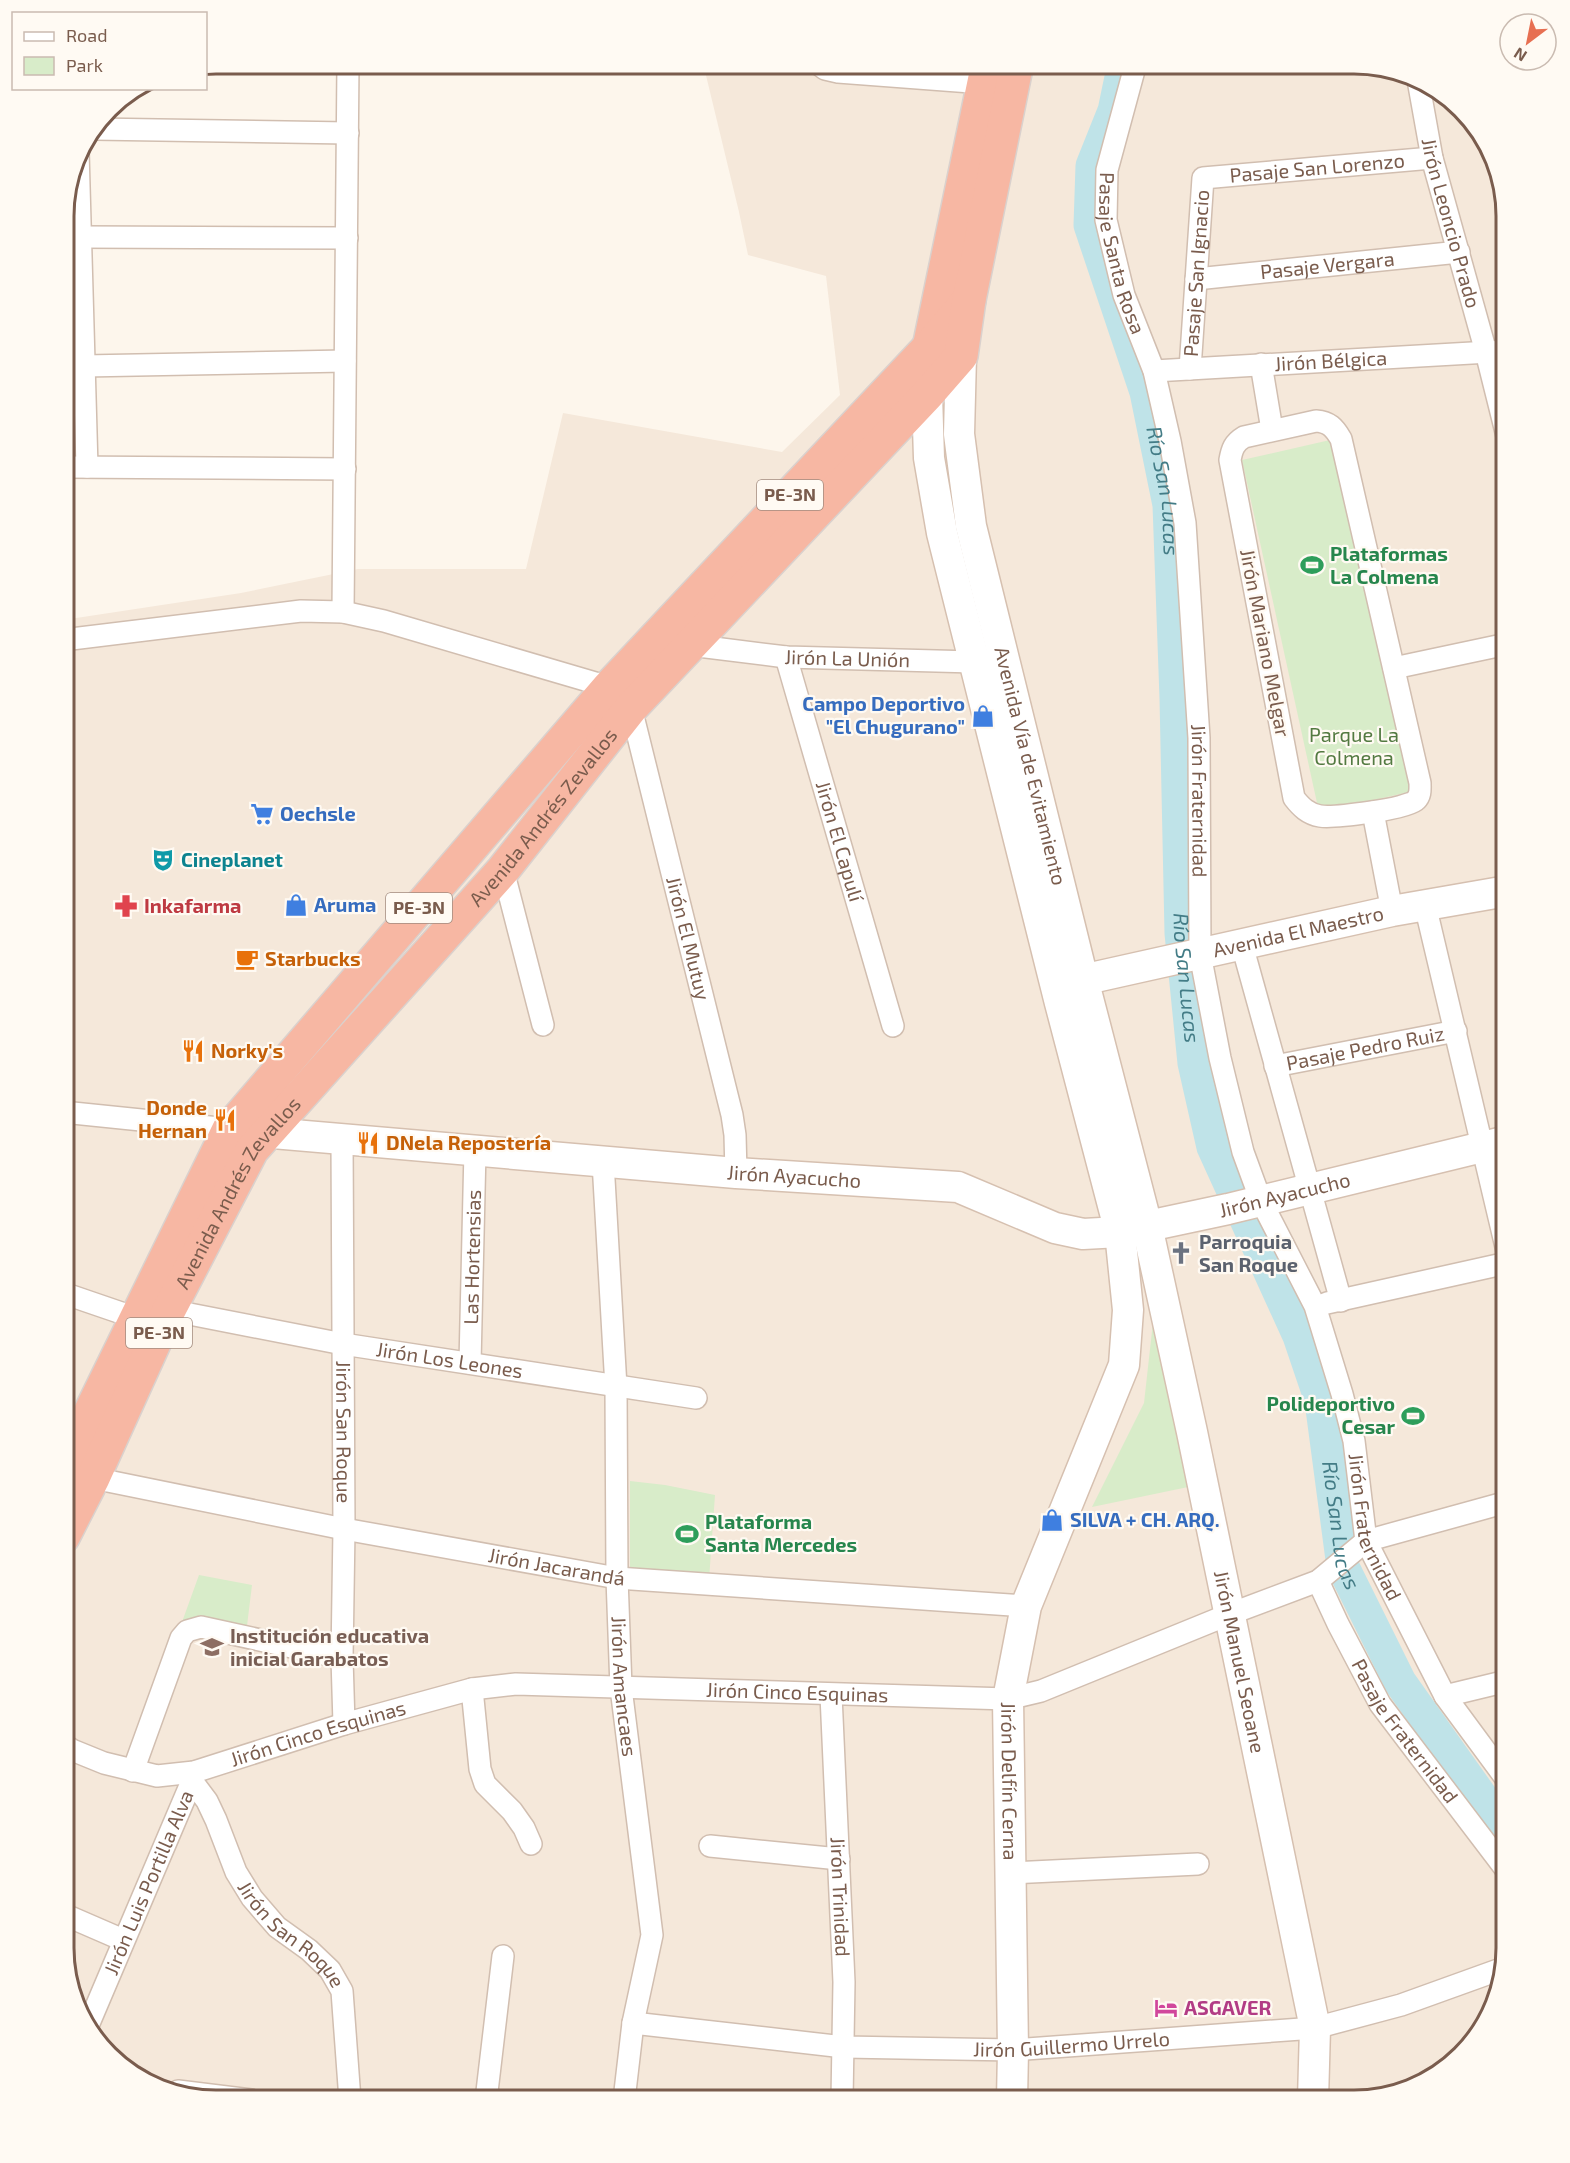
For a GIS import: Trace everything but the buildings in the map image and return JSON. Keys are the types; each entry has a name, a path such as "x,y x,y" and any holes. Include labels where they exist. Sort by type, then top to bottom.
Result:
{"highway":[{"path":"927,395 930,346 986,74"},
{"name":"PE-3N","path":"969,300 1015,74"},
{"name":"Avenida Andrés Zevallos","path":"74,1463 136,1318 229,1129 620,697 969,300"},
{"name":"Avenida Vía de Evitamiento","path":"961,357 969,300"},
{"name":"Avenida Andrés Zevallos","path":"74,1465 169,1310 252,1150 503,870 620,697 690,645 961,357"}],"street":[{"path":"343,612 348,74"},
{"name":"Pasaje Santa Rosa","path":"1133,74 1107,170 1106,220 1124,295 1154,371"},
{"name":"Jirón Leoncio Prado","path":"1420,90 1432,158 1459,252 1496,337"},
{"path":"103,129 348,133"},
{"name":"Pasaje San Lorenzo","path":"1203,178 1432,158"},
{"path":"79,177 87,467"},
{"name":"Pasaje San Ignacio","path":"1190,369 1203,178"},
{"path":"80,237 347,238"},
{"name":"Pasaje Vergara","path":"1196,279 1459,252"},
{"name":"Jirón Bélgica","path":"1154,371 1496,351"},
{"name":"Avenida Vía de Evitamiento","path":"961,357 959,434 970,526 1003,656 1069,982"},
{"path":"84,366 345,361"},
{"path":"1261,364 1272,430"},
{"name":"Jirón Fraternidad","path":"1154,371 1185,523 1199,738 1182,958 1222,1069 1243,1152 1246,1205 1315,1306 1342,1394 1354,1441 1360,1547 1445,1696 1496,1765"},
{"name":"Avenida Vía de Evitamiento","path":"927,395 928,458 940,522 974,662 1069,982 1134,1229"},
{"name":"Jirón Mariano Melgar","path":"1316,421 1326,422 1335,429 1341,439 1394,668 1420,783 1417,800 1412,804 1373,812 1322,817 1301,808 1294,798 1230,460 1236,442 1244,437 1316,421"},
{"path":"74,467 345,469"},
{"path":"74,639 301,611 343,612 384,621 620,697"},
{"name":"Jirón La Unión","path":"690,645 786,657 974,662 1003,656"},
{"path":"1394,668 1496,646"},
{"name":"Jirón El Capulí","path":"786,657 893,1026"},
{"name":"Jirón El Mutuy","path":"620,697 732,1115 736,1173"},
{"path":"1373,812 1392,911"},
{"path":"503,870 543,1025"},
{"name":"Avenida El Maestro","path":"1069,982 1392,911 1496,893"},
{"path":"1425,906 1456,1031 1495,1144"},
{"path":"1242,945 1341,1300"},
{"name":"Pasaje Pedro Ruiz","path":"1275,1066 1456,1031"},
{"name":"Jirón Ayacucho","path":"74,1113 265,1134 736,1173 958,1187 1055,1228 1083,1234 1134,1229 1246,1205 1495,1144"},
{"name":"Jirón San Roque","path":"342,1140 344,1724"},
{"name":"Las Hortensias","path":"470,1363 475,1150"},
{"name":"Jirón Amancaes","path":"603,1162 616,1387 617,1578 621,1688 652,1935 633,2024 625,2089"},
{"name":"Jirón Delfín Cerna","path":"1012,2089 1008,1699 1026,1606 1124,1365 1134,1229"},
{"name":"Jirón Manuel Seoane","path":"1134,1229 1230,1614 1315,2028 1313,2089"},
{"path":"1315,1306 1496,1265"},
{"path":"74,1297 136,1318"},
{"name":"Jirón Los Leones","path":"169,1310 343,1344 696,1398"},
{"name":"Jirón Jacarandá","path":"74,1471 344,1529 617,1578 1026,1606"},
{"name":"Jirón Cinco Esquinas","path":"74,1751 104,1763 134,1771 157,1776 193,1777 344,1724 472,1689 516,1684 1008,1699 1041,1691 1320,1579 1360,1547 1496,1505"},
{"name":"Pasaje Fraternidad","path":"1320,1579 1338,1624 1380,1704 1496,1857"},
{"path":"134,1771 181,1638 188,1631 201,1627 342,1658"},
{"path":"1445,1696 1496,1684"},
{"path":"472,1689 480,1769 485,1784 512,1811 524,1828 531,1844"},
{"name":"Jirón Trinidad","path":"831,1695 844,1982 842,2089"},
{"name":"Jirón San Roque","path":"193,1777 216,1820 236,1872 252,1898 277,1927 309,1950 330,1970 342,1991 349,2089"},
{"name":"Jirón Luis Portilla Alva","path":"92,2016 193,1777"},
{"path":"710,1846 839,1859"},
{"path":"1011,1873 1198,1864"},
{"path":"74,1919 123,1940"},
{"path":"487,2089 503,1956"},
{"name":"Jirón Guillermo Urrelo","path":"633,2024 844,2047 1013,2050 1315,2028 1401,2005 1494,1971"}],"shaded area":[{"path":"706,74 1364,74 1382,76 1409,84 1441,103 1467,129 1486,161 1492,179 1496,216 1496,1947 1492,1984 1486,2002 1467,2034 1441,2060 1409,2079 1391,2085 1354,2089 206,2089 179,2085 161,2079 129,2060 103,2034 84,2002 78,1984 74,1947 74,618 241,593 358,569 526,569 563,413 782,452 840,395 826,276 748,255"}],"green space":[{"name":"Plataformas La Colmena","path":"1330,440 1414,791 1319,812 1242,460"},
{"path":"1154,1313 1193,1486 1092,1507 1144,1403"},
{"path":"630,1481 715,1495 709,1580 630,1572"},
{"path":"199,1575 252,1585 246,1634 182,1622"}],"waterway":[{"name":"Río San Lucas","path":"1122,74 1114,111 1092,166 1090,225 1146,392 1169,505 1181,933 1194,1063 1213,1147 1299,1336 1321,1401 1343,1567 1400,1682 1496,1817"}],"place":[{"name":"Plataformas La Colmena","path":"1312,565"},
{"name":"Campo Deportivo \"El Chugurano\"","path":"983,716"},
{"name":"Oechsle","path":"262,814"},
{"name":"Cineplanet","path":"163,860"},
{"name":"Aruma","path":"296,905"},
{"name":"Inkafarma","path":"126,906"},
{"name":"Starbucks","path":"247,959"},
{"name":"Norky's","path":"193,1051"},
{"name":"Donde Hernan","path":"225,1120"},
{"name":"DNela Repostería","path":"368,1143"},
{"name":"Parroquia San Roque","path":"1181,1253"},
{"name":"Polideportivo Cesar","path":"1413,1416"},
{"name":"SILVA + CH. ARQ.","path":"1052,1520"},
{"name":"Plataforma Santa Mercedes","path":"687,1534"},
{"name":"Institución educativa inicial Garabatos","path":"212,1647"},
{"name":"ASGAVER","path":"1166,2008"}],"park label":[{"name":"Parque La Colmena","path":"1354,746"}]}
